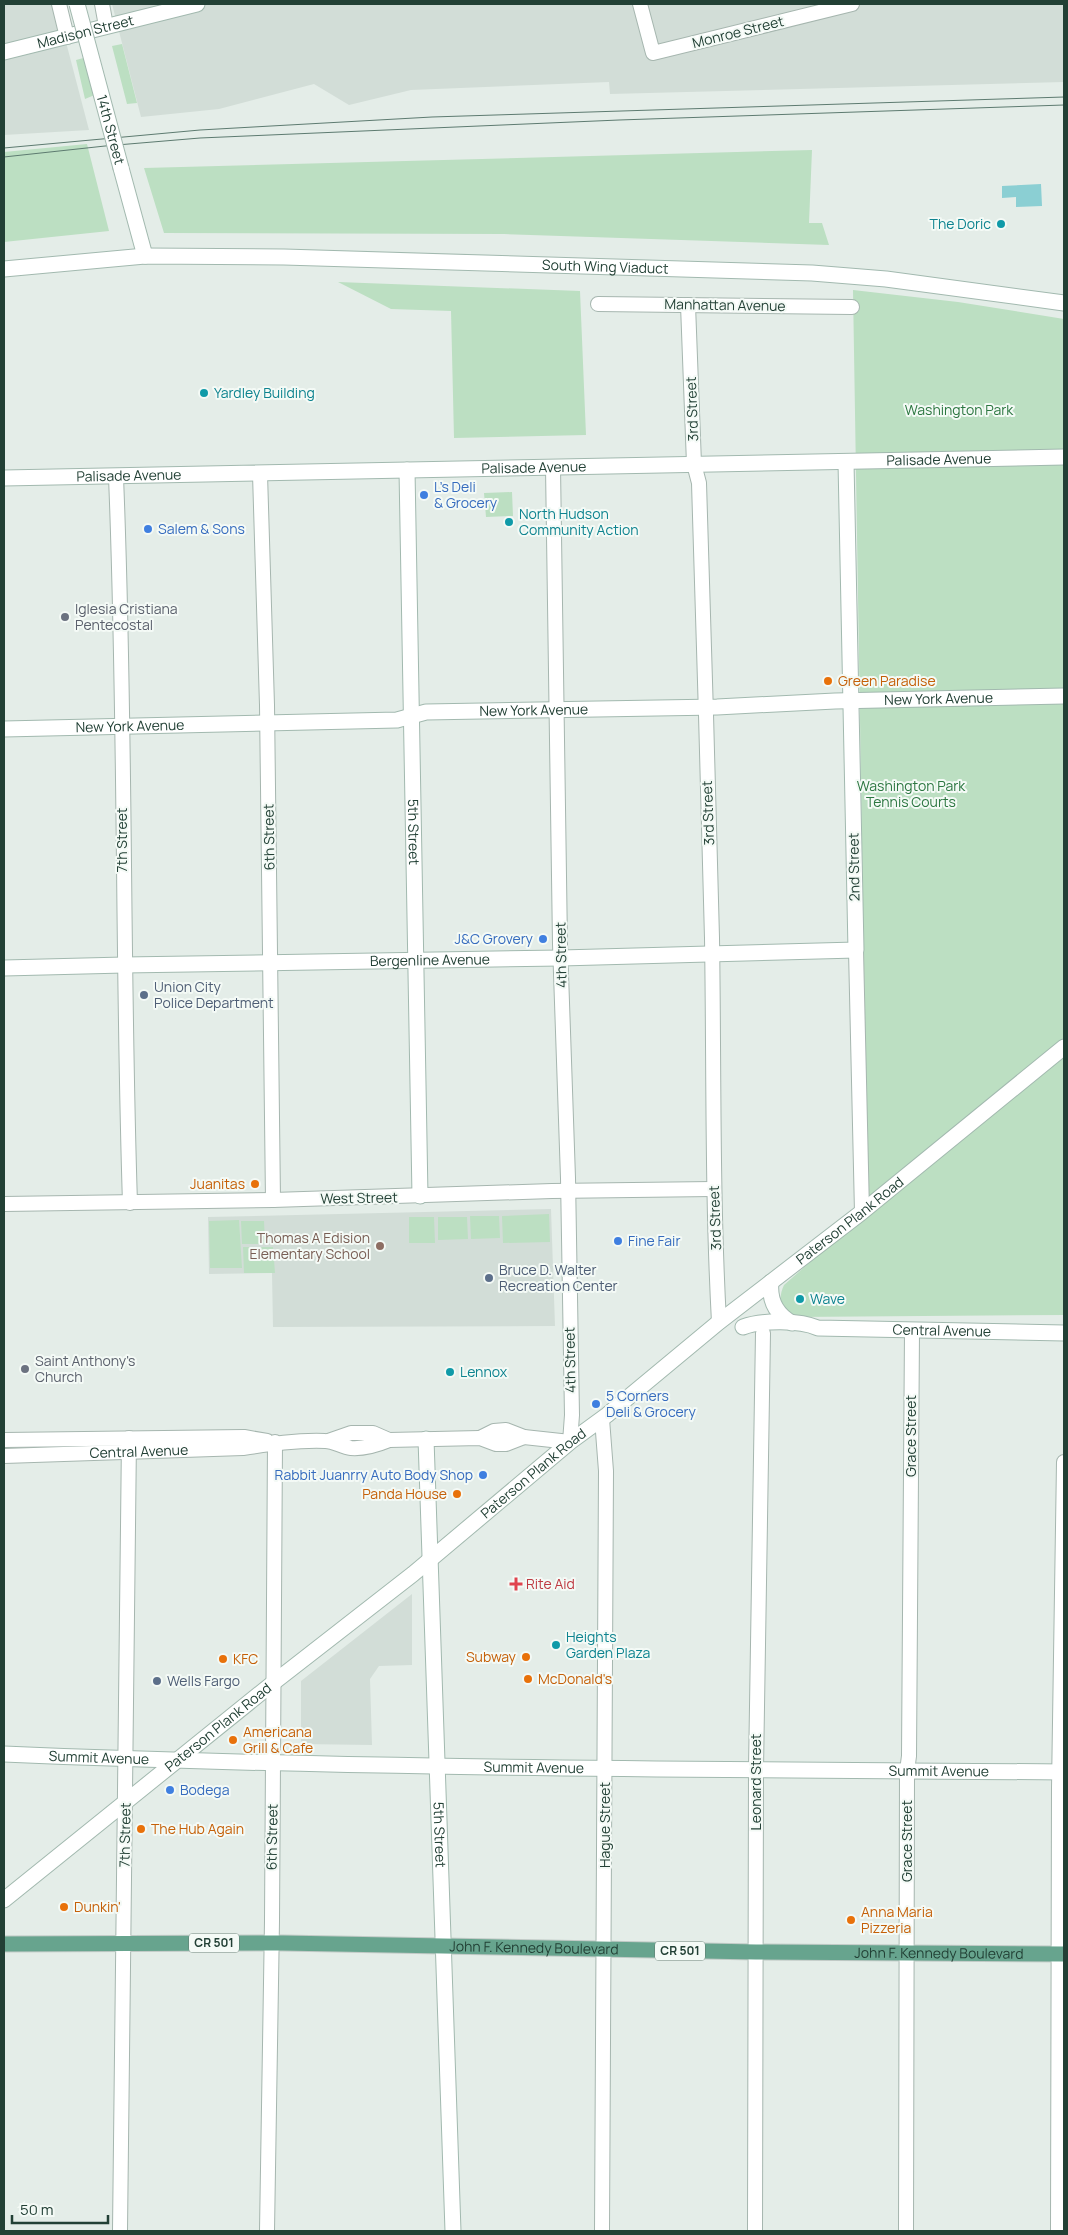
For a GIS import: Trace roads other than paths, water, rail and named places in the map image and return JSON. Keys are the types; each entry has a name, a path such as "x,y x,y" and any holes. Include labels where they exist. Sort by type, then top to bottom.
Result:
{"main road":[{"name":"14th Street","path":"78,4 144,256"},
{"name":"Madison Street","path":"4,52 197,4"},
{"name":"South Wing Viaduct","path":"4,269 144,256 284,257 812,273 886,279 1064,302"},
{"name":"Palisade Avenue","path":"4,478 1064,457"},
{"name":"2nd Street","path":"846,462 856,950"},
{"name":"5th Street","path":"407,470 420,1196"},
{"name":"New York Avenue","path":"4,729 397,720 426,712 706,707 851,701 1064,696"},
{"name":"Bergenline Avenue","path":"4,968 712,955 856,950"},
{"name":"Paterson Plank Road","path":"4,1900 273,1683 431,1559 570,1442 602,1419 718,1322 862,1212 1064,1047"},
{"path":"770,1282 773,1301 781,1317 792,1323"},
{"name":"Central Avenue","path":"718,1322 743,1326 763,1333 810,1333 818,1328"},
{"name":"Central Avenue","path":"743,1326 754,1323 792,1323 809,1324 818,1328 1064,1333"},
{"name":"5th Street","path":"426,1439 453,2231"},
{"name":"Summit Avenue","path":"4,1754 125,1760 180,1759 438,1768 1062,1772"},
{"name":"John F. Kennedy Boulevard","path":"4,1944 271,1943 756,1952 1061,1954"}],"street":[{"path":"61,4 69,36"},
{"path":"102,4 106,26"},
{"name":"Monroe Street","path":"640,4 653,53 852,4"},
{"name":"Manhattan Avenue","path":"598,304 852,307"},
{"name":"3rd Street","path":"688,305 694,464 699,483 706,707 712,955 713,1189 718,1322"},
{"name":"4th Street","path":"553,467 561,958 572,1415 570,1442"},
{"name":"6th Street","path":"260,474 267,723 273,1200"},
{"name":"7th Street","path":"116,477 130,1203"},
{"name":"2nd Street","path":"856,950 862,1212"},
{"name":"West Street","path":"4,1204 273,1200 713,1189"},
{"name":"Grace Street","path":"906,2231 907,1771 909,1756 912,1331"},
{"name":"Leonard Street","path":"756,2231 756,1769 763,1333"},
{"name":"Hague Street","path":"602,1419 606,1471 605,1949 602,2231"},
{"name":"Central Avenue","path":"4,1456 244,1437 275,1442 328,1441 351,1433 373,1433 389,1440 480,1438 494,1431 506,1430 524,1437 570,1442"},
{"name":"Central Avenue","path":"4,1440 130,1445"},
{"name":"6th Street","path":"267,2231 275,1442"},
{"name":"7th Street","path":"120,2231 130,1445"},
{"path":"1058,2231 1064,1462"}],"water":[{"path":"1041,184 1042,206 1016,207 1016,197 1002,198 1002,186"}],"tram line":[{"path":"4,148 200,130 432,117 1064,97"},
{"path":"4,157 200,138 619,120 1064,105"}],"place":[{"name":"The Doric","path":"1001,224"},
{"name":"Yardley Building","path":"204,393"},
{"name":"L's Deli & Grocery","path":"424,495"},
{"name":"North Hudson Community Action","path":"509,522"},
{"name":"Salem & Sons","path":"148,529"},
{"name":"Iglesia Cristiana Pentecostal","path":"65,617"},
{"name":"Green Paradise","path":"828,681"},
{"name":"J&C Grovery","path":"543,939"},
{"name":"Union City Police Department","path":"144,995"},
{"name":"Juanitas","path":"255,1184"},
{"name":"Fine Fair","path":"618,1241"},
{"name":"Thomas A Edision Elementary School","path":"380,1246"},
{"name":"Bruce D. Walter Recreation Center","path":"489,1278"},
{"name":"Wave","path":"800,1299"},
{"name":"Saint Anthony's Church","path":"25,1369"},
{"name":"Lennox","path":"450,1372"},
{"name":"5 Corners Deli & Grocery","path":"596,1404"},
{"name":"Rabbit Juanrry Auto Body Shop","path":"483,1475"},
{"name":"Panda House","path":"457,1494"},
{"name":"Rite Aid","path":"516,1584"},
{"name":"Heights Garden Plaza","path":"556,1645"},
{"name":"Subway","path":"526,1657"},
{"name":"KFC","path":"223,1659"},
{"name":"McDonald's","path":"528,1679"},
{"name":"Wells Fargo","path":"157,1681"},
{"name":"Americana Grill & Cafe","path":"233,1740"},
{"name":"Bodega","path":"170,1790"},
{"name":"The Hub Again","path":"141,1829"},
{"name":"Dunkin'","path":"64,1907"},
{"name":"Anna Maria Pizzeria","path":"851,1920"}],"park label":[{"name":"Washington Park","path":"959,410"},
{"name":"Washington Park Tennis Courts","path":"911,794"}]}
